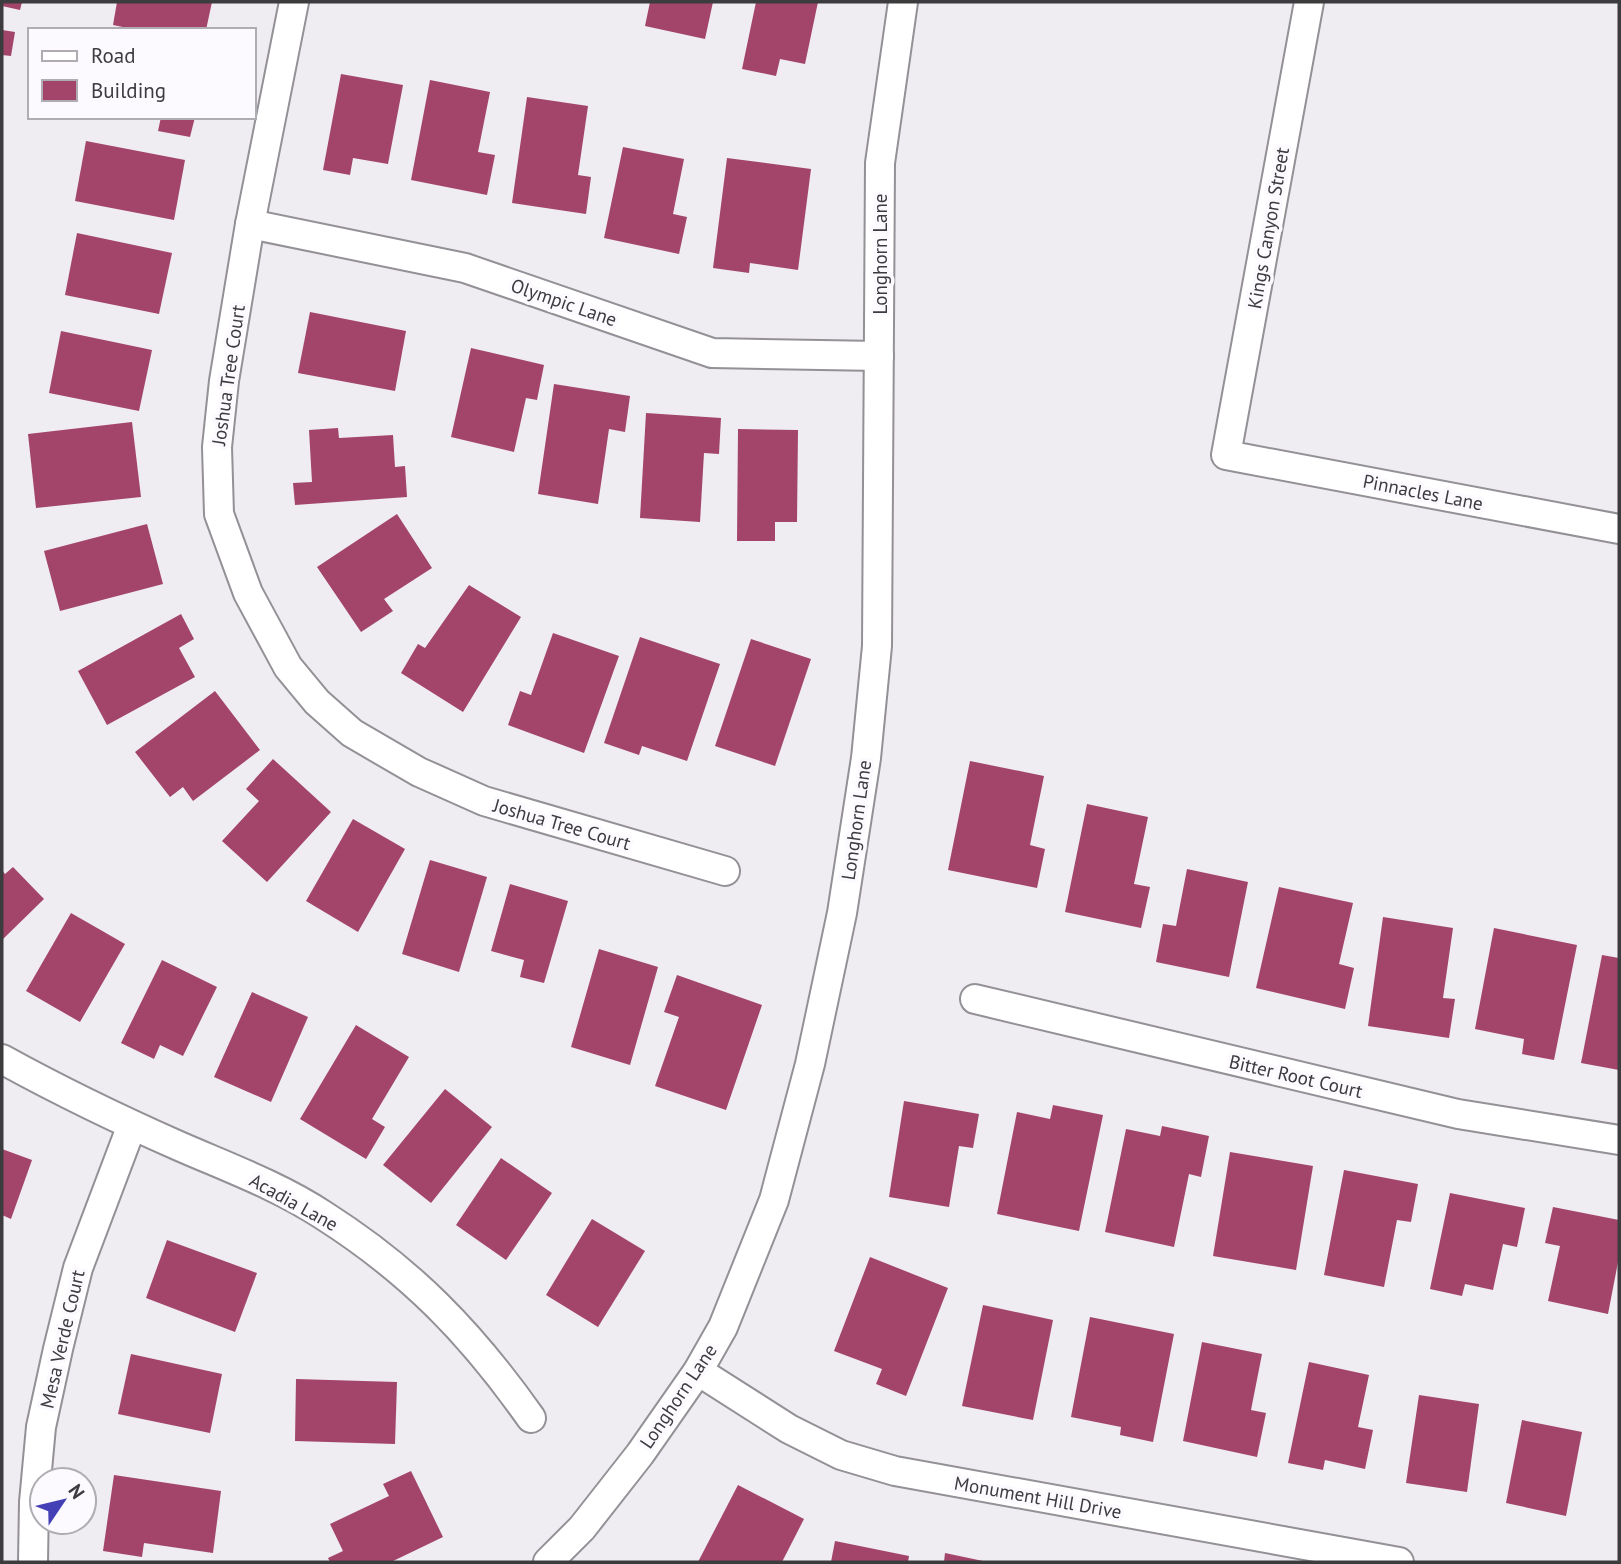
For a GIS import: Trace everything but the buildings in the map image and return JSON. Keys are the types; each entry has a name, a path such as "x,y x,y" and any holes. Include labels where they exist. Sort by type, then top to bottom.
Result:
{"street":[{"name":"Joshua Tree Court","path":"294,2 250,224 224,382 217,447 219,514 248,593 288,667 317,702 352,733 419,772 484,801 725,871"},
{"name":"Longhorn Lane","path":"548,1562 582,1528 640,1454 698,1371 723,1327 774,1200 810,1065 842,913 866,758 877,646 880,163 903,2"},
{"name":"Kings Canyon Street","path":"1226,455 1309,2"},
{"name":"Olympic Lane","path":"250,224 465,268 712,352 879,356"},
{"name":"Pinnacles Lane","path":"1226,455 1619,529"},
{"name":"Bitter Root Court","path":"975,999 1458,1114 1619,1140"},
{"name":"Acadia Lane","path":"2,1059 75,1099 249,1177 322,1214 392,1264 451,1316 498,1371 531,1418"},
{"name":"Mesa Verde Court","path":"33,1562 34,1502 41,1427 58,1349 78,1268 132,1125"},
{"name":"Monument Hill Drive","path":"698,1371 789,1429 841,1455 895,1471 1399,1562"}]}
